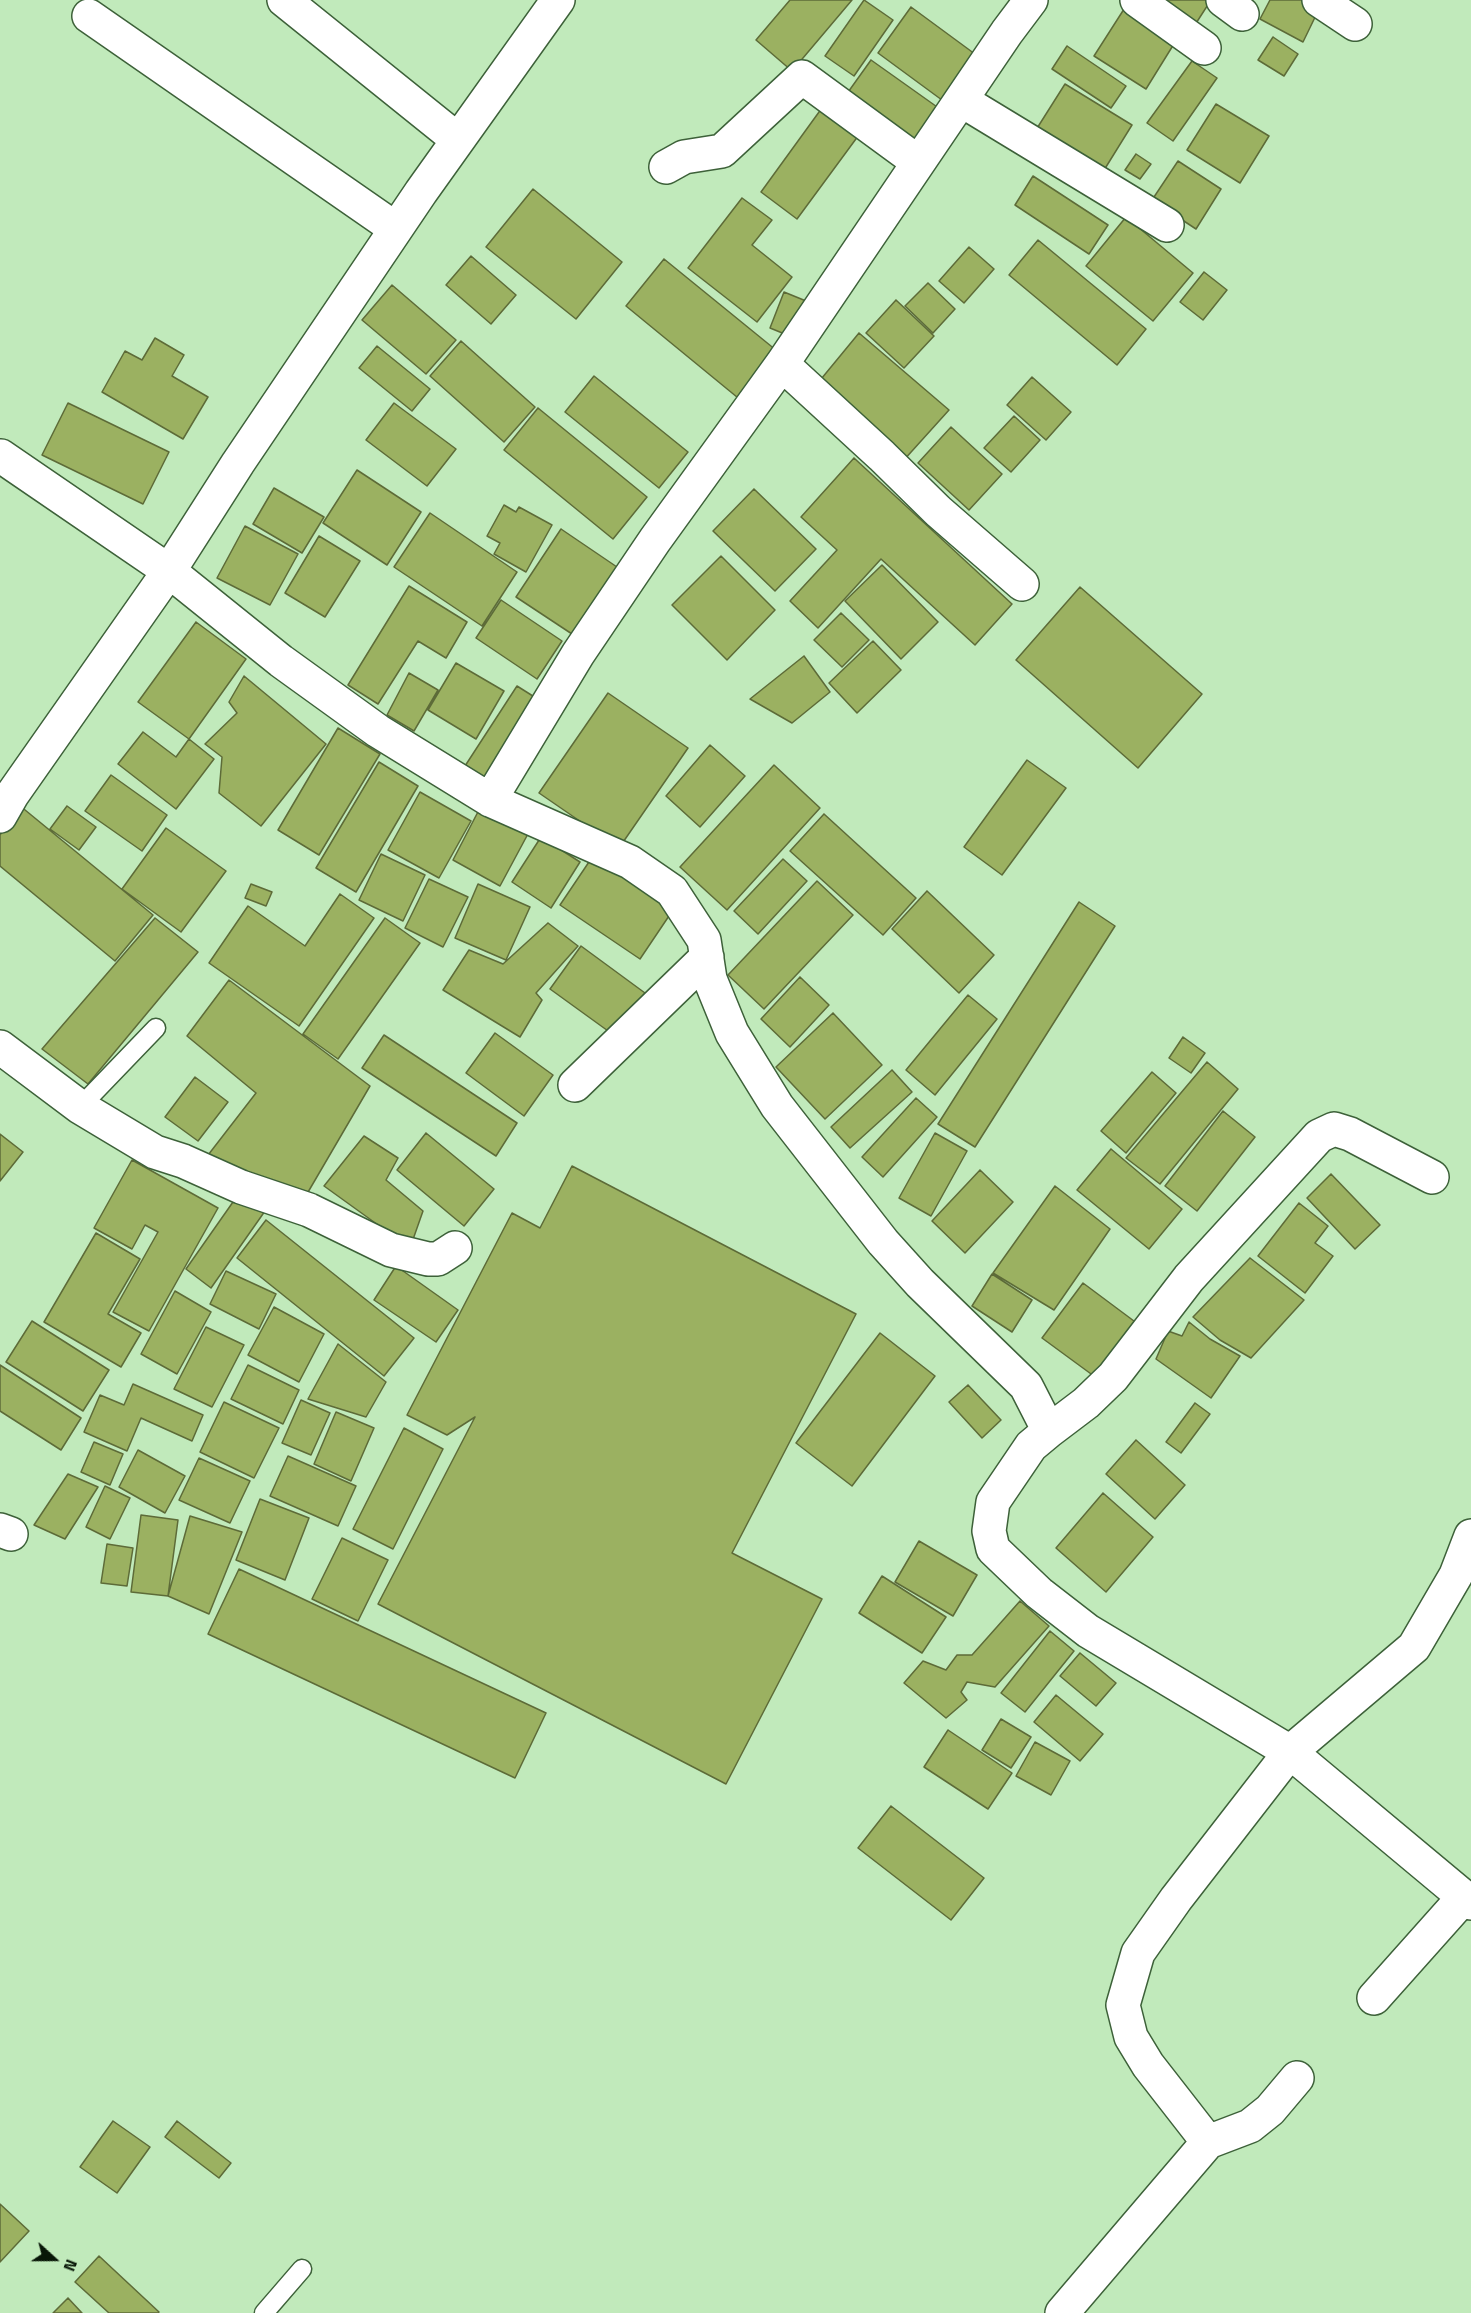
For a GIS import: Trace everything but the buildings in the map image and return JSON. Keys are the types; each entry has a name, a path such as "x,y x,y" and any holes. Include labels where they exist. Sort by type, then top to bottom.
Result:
{"street":[{"path":"284,0 458,140"},
{"path":"4,798 169,571 238,463 396,229 558,0"},
{"path":"490,800 585,645 655,540 782,364 918,162 1031,0"},
{"path":"1137,0 1204,48"},
{"path":"1319,0 1355,24"},
{"path":"89,16 396,229"},
{"path":"666,167 684,157 722,151 802,77 918,162"},
{"path":"961,100 1167,225"},
{"path":"782,364 938,511 1022,584"},
{"path":"2,456 169,571 281,661 370,725 490,800 630,862 672,891 704,940 710,979 732,1033 777,1106 891,1250 920,1283 1026,1386 1049,1431"},
{"path":"575,1085 707,957"},
{"path":"0,1047 80,1107 155,1152 183,1161 241,1187 309,1210 391,1250 428,1259 438,1259 455,1248"},
{"path":"1374,1998 1467,1900 1290,1752 1088,1631 1039,1593 993,1549 988,1531 993,1502 1031,1446 1086,1403 1113,1377 1189,1278 1319,1136 1334,1129 1350,1134 1432,1177"},
{"path":"1208,2142 1148,2065 1131,2037 1123,2005 1138,1953 1176,1899 1290,1752 1414,1647 1456,1575 1471,1536"},
{"path":"1062,2313 1208,2142 1250,2126 1270,2110 1298,2078"}],"lane":[{"path":"80,1107 156,1028"},
{"path":"264,2313 302,2269"}]}
